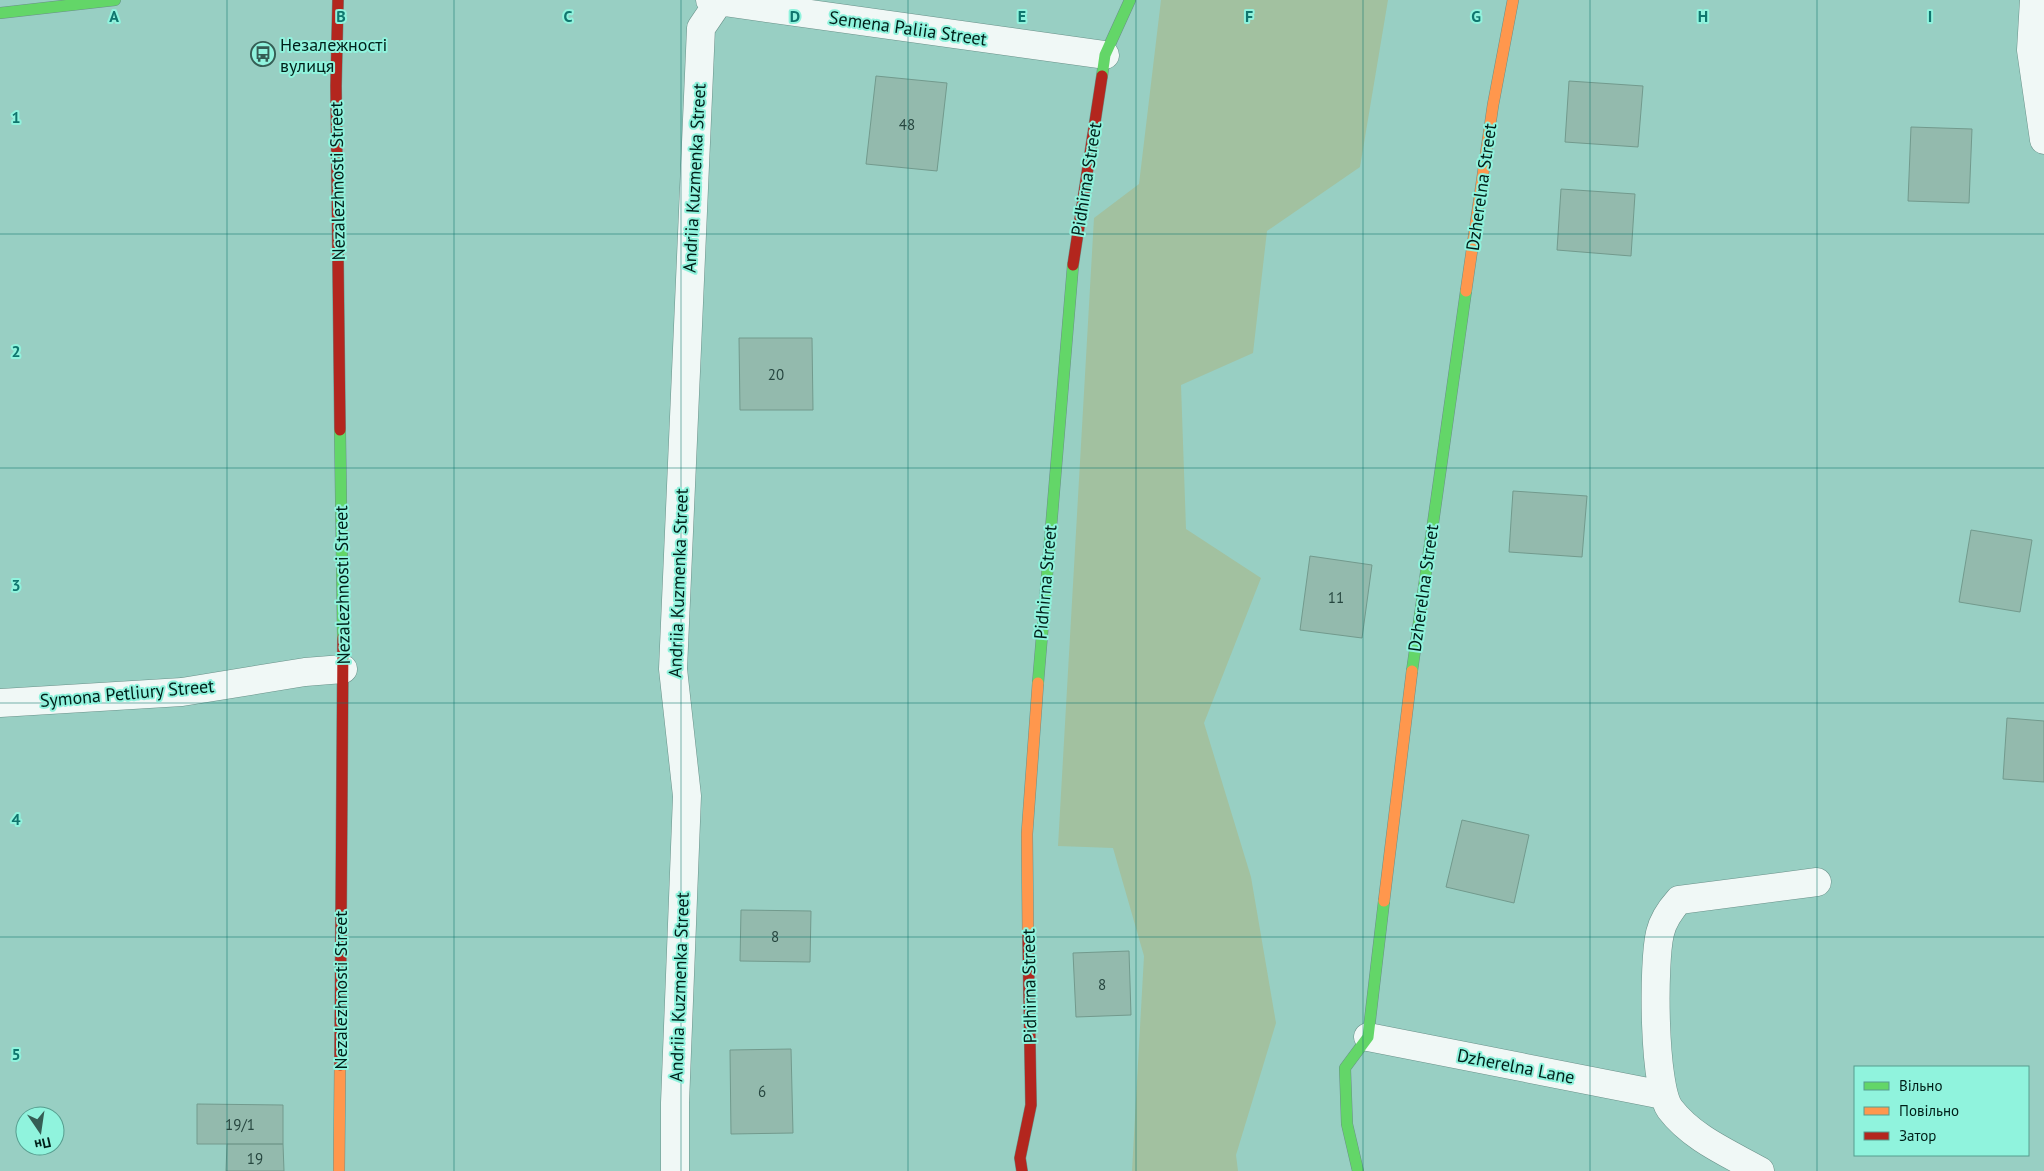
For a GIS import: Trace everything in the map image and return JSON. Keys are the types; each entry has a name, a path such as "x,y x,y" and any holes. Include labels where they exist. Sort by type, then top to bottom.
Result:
{"street":[{"path":"0,13 115,0"},
{"name":"Nezalezhnosti Street","path":"338,0 336,86 343,668 339,1171"},
{"name":"Semena Paliia Street","path":"716,0 1105,55"},
{"name":"Andriia Kuzmenka Street","path":"675,1171 675,1103 687,796 673,669 701,28 716,0"},
{"name":"Pidhirna Street","path":"1022,1171 1020,1158 1031,1105 1027,834 1042,619 1070,283 1105,55 1130,0"},
{"name":"Dzherelna Street","path":"1358,1171 1347,1124 1345,1068 1368,1037 1417,628 1493,105 1513,0"},
{"path":"2034,0 2031,50 2044,140"},
{"name":"Symona Petliury Street","path":"0,703 182,692 305,672 343,668"},
{"path":"1760,1171 1697,1136 1669,1107 1663,1095 1655,1009 1660,933 1669,911 1679,900 1818,882"},
{"name":"Dzherelna Lane","path":"1368,1037 1663,1095"}],"green space":[{"path":"1161,0 1388,0 1360,167 1267,231 1253,353 1181,385 1186,529 1261,578 1204,723 1251,877 1276,1023 1236,1155 1238,1171 1132,1171 1144,956 1113,848 1058,846 1094,218 1139,184"}],"building":[{"path":"876,76 947,83 937,171 866,164"},
{"path":"1569,81 1643,86 1638,147 1565,142"},
{"path":"1911,127 1972,129 1969,203 1908,201"},
{"path":"1561,189 1635,194 1631,256 1557,250"},
{"path":"739,338 812,338 813,410 740,410"},
{"path":"1513,491 1587,496 1582,557 1509,552"},
{"path":"1971,530 2032,540 2020,612 1959,602"},
{"path":"1310,556 1372,565 1362,638 1300,630"},
{"path":"2007,718 2044,721 2044,782 2003,779"},
{"path":"1462,820 1529,835 1514,903 1446,887"},
{"path":"741,910 811,911 810,962 740,961"},
{"path":"1129,951 1131,1015 1076,1017 1073,953"},
{"path":"791,1049 793,1133 731,1134 730,1050"},
{"path":"197,1104 283,1105 283,1144 197,1144"},
{"path":"227,1144 283,1144 284,1171 226,1171"}],"traffic: fast":[{"path":"0,13 115,0"},
{"path":"1102,76 1105,55 1130,0"},
{"path":"1038,683 1073,265"},
{"path":"1412,671 1466,291"},
{"path":"340,430 343,638"},
{"path":"1358,1171 1347,1124 1345,1068 1368,1037 1384,901"}],"traffic: slow":[{"path":"1466,291 1493,105 1513,0"},
{"path":"1384,901 1412,671"},
{"path":"1028,935 1027,834 1038,683"},
{"path":"339,1171 340,1065"}],"traffic: jam":[{"path":"338,0 336,86 340,430"},
{"path":"1073,265 1102,76"},
{"path":"340,1065 343,638"},
{"path":"1022,1171 1020,1158 1031,1105 1028,935"}],"place":[{"name":"Незалежності вулиця","path":"263,54"}]}
